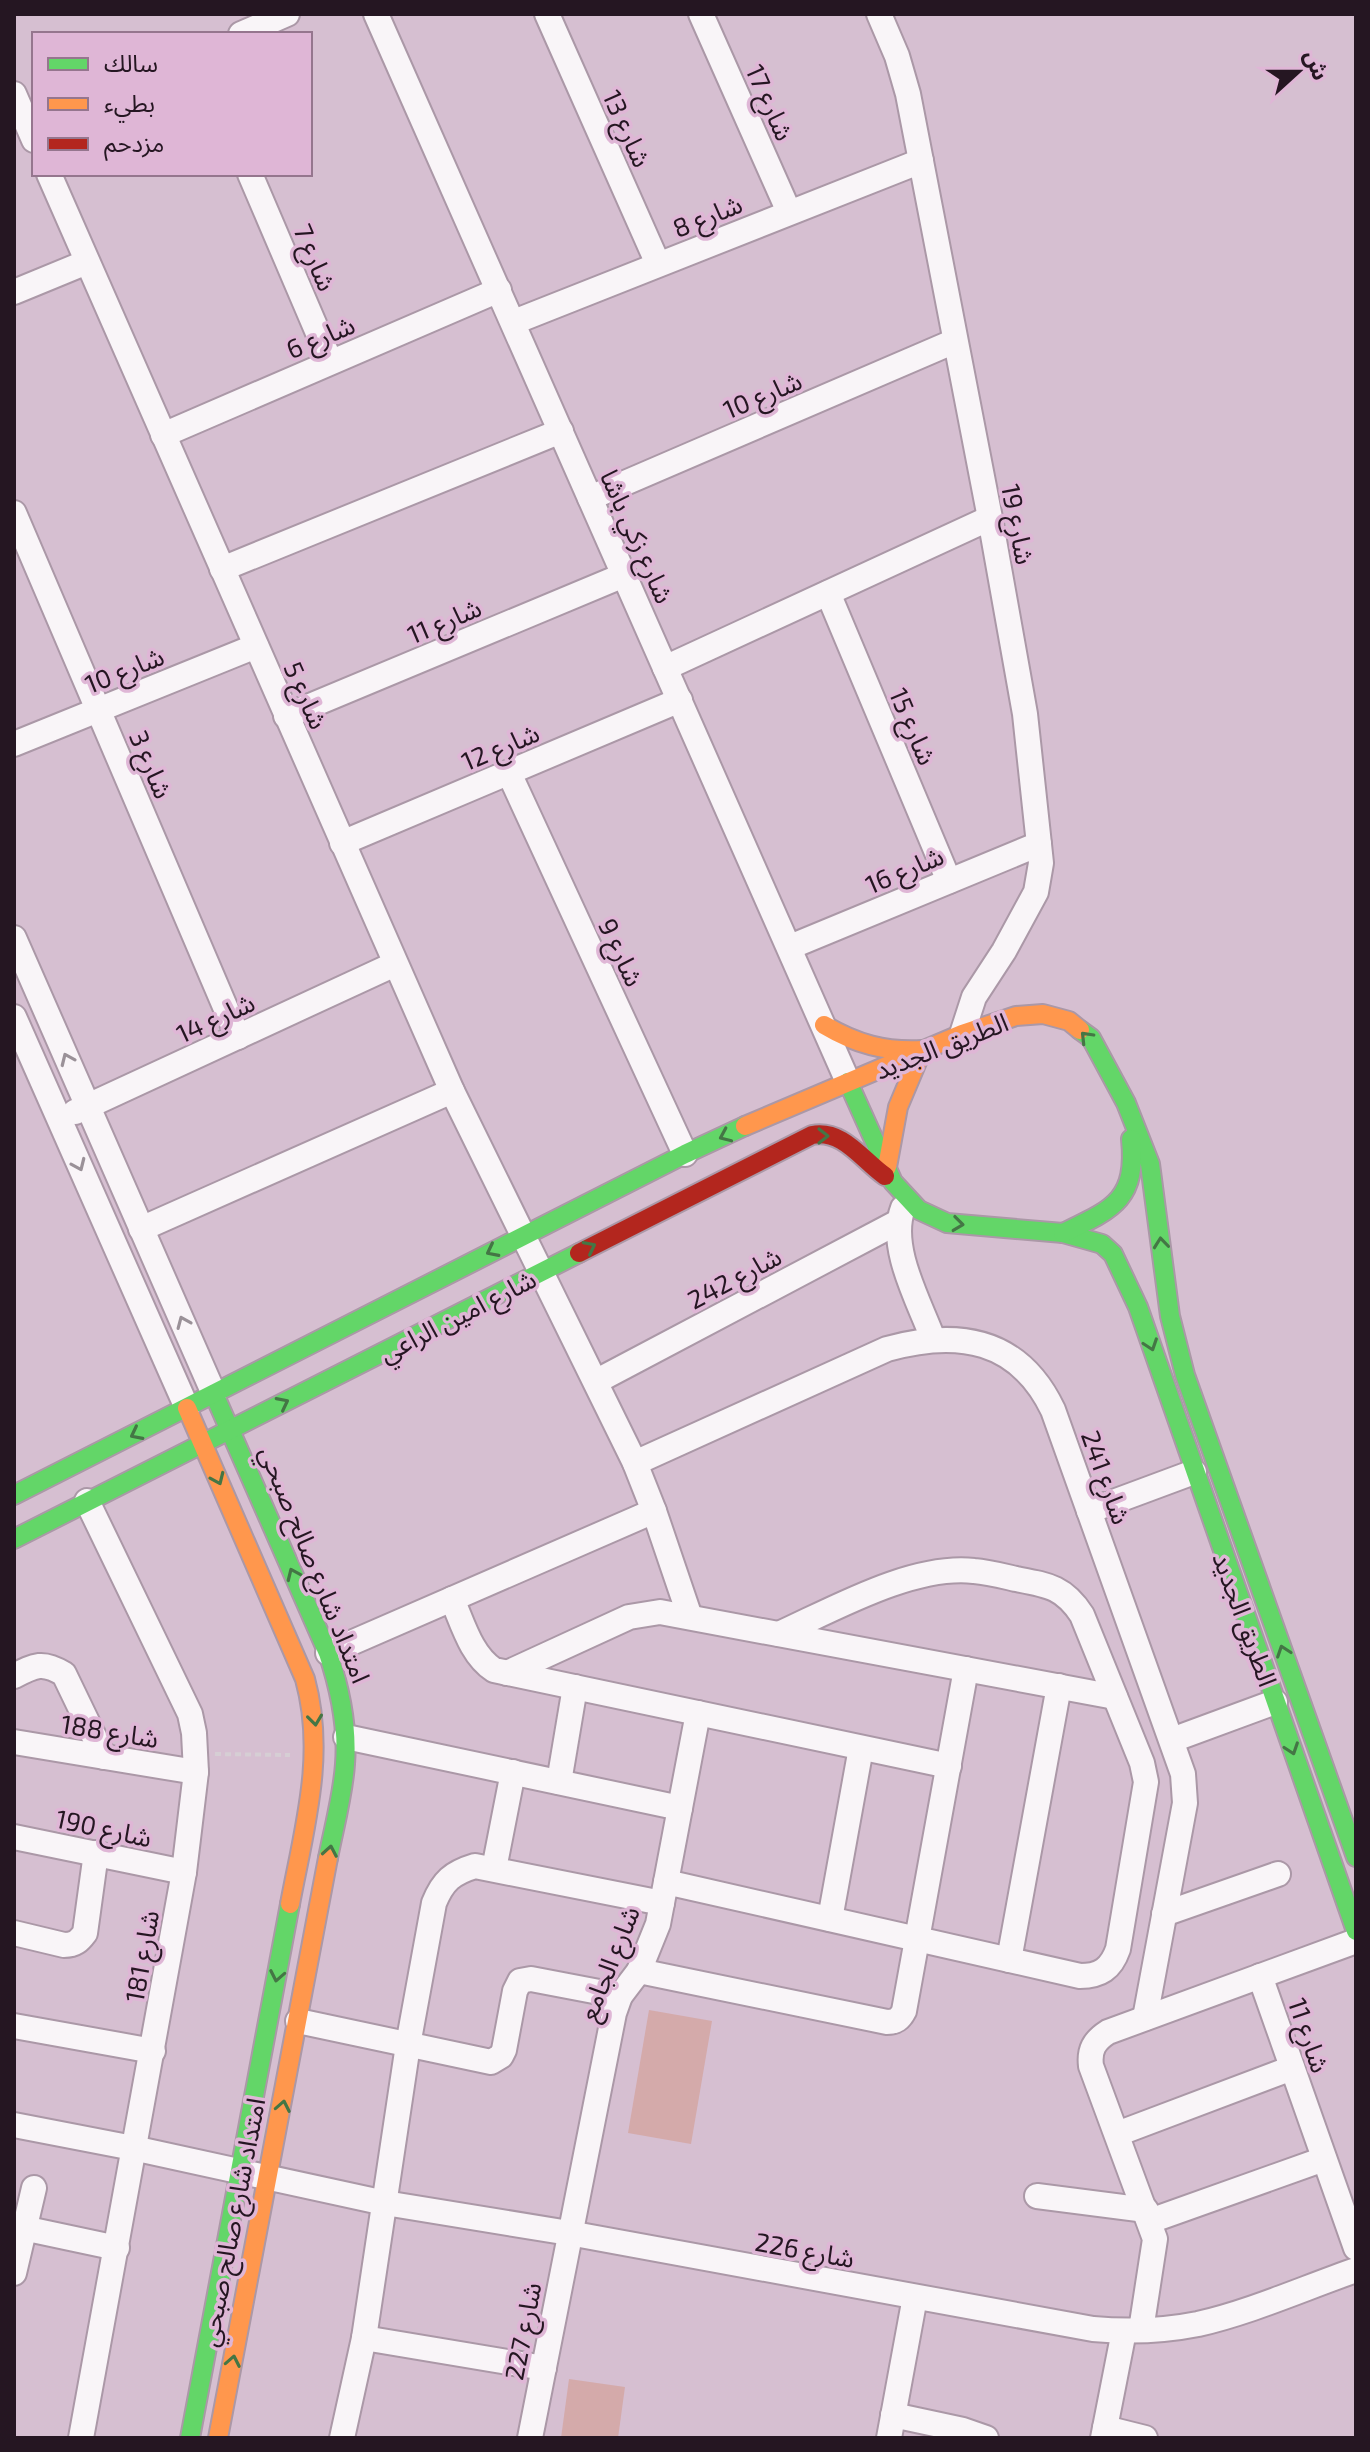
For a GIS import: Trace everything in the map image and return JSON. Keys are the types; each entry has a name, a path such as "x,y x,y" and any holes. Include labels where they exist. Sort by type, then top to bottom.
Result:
{"street":[{"path":"246,32 287,14"},
{"name":"شارع زكي باشا","path":"376,14 848,1082"},
{"name":"شارع 13","path":"547,14 658,264"},
{"name":"شارع 17","path":"701,14 789,212"},
{"name":"شارع 19","path":"879,14 904,76 990,518 1025,714 1041,863 1036,892 1011,940 974,997 962,1034"},
{"path":"14,94 27,130"},
{"name":"شارع 8","path":"514,322 921,161"},
{"name":"شارع 5","path":"50,176 452,1091 635,1463 690,1617"},
{"name":"شارع 7","path":"251,176 330,361"},
{"path":"14,292 87,262"},
{"name":"شارع 6","path":"163,435 499,290"},
{"name":"شارع 10","path":"590,498 955,341"},
{"path":"222,569 561,431"},
{"name":"شارع 3","path":"14,513 238,1037"},
{"path":"665,668 990,518"},
{"name":"شارع 11","path":"286,716 624,575"},
{"name":"شارع 15","path":"828,593 949,881"},
{"name":"شارع 10","path":"14,744 256,646"},
{"name":"شارع 12","path":"342,843 680,700"},
{"name":"شارع 9","path":"509,773 685,1154"},
{"name":"شارع 16","path":"790,947 1039,844"},
{"name":"امتداد شارع صالح صبحي","path":"14,938 328,1653 342,1695 345,1767 218,2438"},
{"name":"شارع 14","path":"59,1120 395,964"},
{"name":"الطريق الجديد","path":"1356,1857 1185,1375 1170,1316 1150,1164 1126,1103 1091,1038 1069,1021 1043,1014 1016,1016 962,1034 848,1082 896,1183 919,1210 947,1223 1063,1233 1102,1244 1113,1254 1138,1307 1356,1931"},
{"name":"امتداد شارع صالح صبحي","path":"14,1017 305,1679 314,1710 314,1778 190,2438"},
{"path":"824,1025 845,1039 870,1048 895,1052 922,1050 897,1106 890,1137 896,1183 898,1245 933,1339"},
{"name":"شارع امين الراعي","path":"14,1495 685,1154 848,1082"},
{"path":"141,1229 452,1091"},
{"path":"1063,1233 1108,1212 1123,1196 1132,1178 1133,1147 1126,1103"},
{"name":"شارع امين الراعي","path":"14,1539 812,1135 826,1133 841,1138 865,1161 896,1183"},
{"name":"شارع 242","path":"597,1381 898,1222"},
{"name":"شارع 241","path":"635,1463 887,1349 933,1339 975,1342 1014,1360 1030,1374 1053,1410 1183,1774 1185,1803 1145,2018"},
{"path":"1089,1511 1194,1472"},
{"name":"شارع 181","path":"81,2438 184,1872 196,1763 190,1714 87,1501"},
{"path":"328,1653 654,1511"},
{"path":"342,2438 364,2338 408,2045 434,1903 442,1885 456,1872 475,1866 830,1919 1080,1976 1093,1976 1105,1971 1114,1961 1146,1782 1142,1763 1082,1615 1073,1600 1043,1584 973,1570 944,1571 887,1586 779,1634"},
{"path":"452,1599 476,1652 483,1663 494,1670 949,1766"},
{"path":"507,1673 629,1617 660,1612 1115,1697"},
{"path":"14,1676 39,1665 53,1666 64,1674 104,1757"},
{"path":"639,1971 894,2022 901,2018 966,1669"},
{"path":"1009,1960 1059,1686"},
{"path":"559,1782 575,1687"},
{"path":"1172,1740 1275,1702"},
{"name":"شارع الجامع","path":"569,2233 614,2013 620,1996 639,1971 658,1924 698,1713"},
{"path":"346,1737 680,1808"},
{"name":"شارع 188","path":"14,1742 104,1757 196,1763"},
{"path":"830,1919 861,1748"},
{"path":"494,1869 513,1772"},
{"name":"شارع 190","path":"14,1837 184,1872"},
{"path":"14,1933 64,1945 80,1939 85,1933 96,1853"},
{"path":"1164,1914 1278,1874"},
{"path":"1145,2438 1104,2433 1155,2239 1091,2066 1093,2046 1099,2037 1108,2032 1356,1941"},
{"name":"شارع 11","path":"1260,1976 1356,2248"},
{"path":"298,2021 484,2062 496,2060 504,2050 517,1986 525,1979 620,1996"},
{"path":"14,2026 153,2051"},
{"path":"1117,2134 1292,2068"},
{"name":"شارع 226","path":"14,2125 240,2170 385,2203 569,2233 1093,2329 1170,2329 1225,2316 1356,2270"},
{"path":"1037,2196 1148,2215 1324,2159"},
{"path":"14,2273 34,2188"},
{"path":"23,2228 117,2248"},
{"name":"شارع 227","path":"530,2438 569,2233"},
{"path":"915,2297 891,2426 963,2430 986,2438"},
{"path":"364,2338 544,2368"}],"path":[{"path":"196,1763 316,1755"}],"shaded area":[{"path":"649,2010 712,2021 691,2144 628,2133"},
{"path":"569,2379 625,2387 618,2438 561,2438"}],"traffic: fast":[{"path":"1080,1030 1091,1038 1126,1103 1150,1164 1170,1316 1185,1375 1356,1857"},
{"path":"848,1082 893,1182 919,1210 947,1223 1063,1233 1102,1244 1113,1254 1138,1307 1356,1931"},
{"path":"14,1495 745,1126"},
{"path":"1063,1233 1096,1217 1118,1200 1130,1176 1131,1139"},
{"path":"14,1539 579,1253"},
{"path":"214,1394 328,1653 336,1680 346,1750 328,1858"},
{"path":"190,2438 290,1904"}],"traffic: slow":[{"path":"745,1126 962,1034 1016,1016 1043,1014 1069,1021 1080,1030"},
{"path":"824,1025 871,1045 896,1050 922,1050 898,1107 887,1167"},
{"path":"187,1408 305,1679 311,1707 311,1792 290,1904"},
{"path":"218,2438 328,1858"}],"traffic: jam":[{"path":"579,1253 812,1135 823,1134 843,1141 885,1176"}]}
